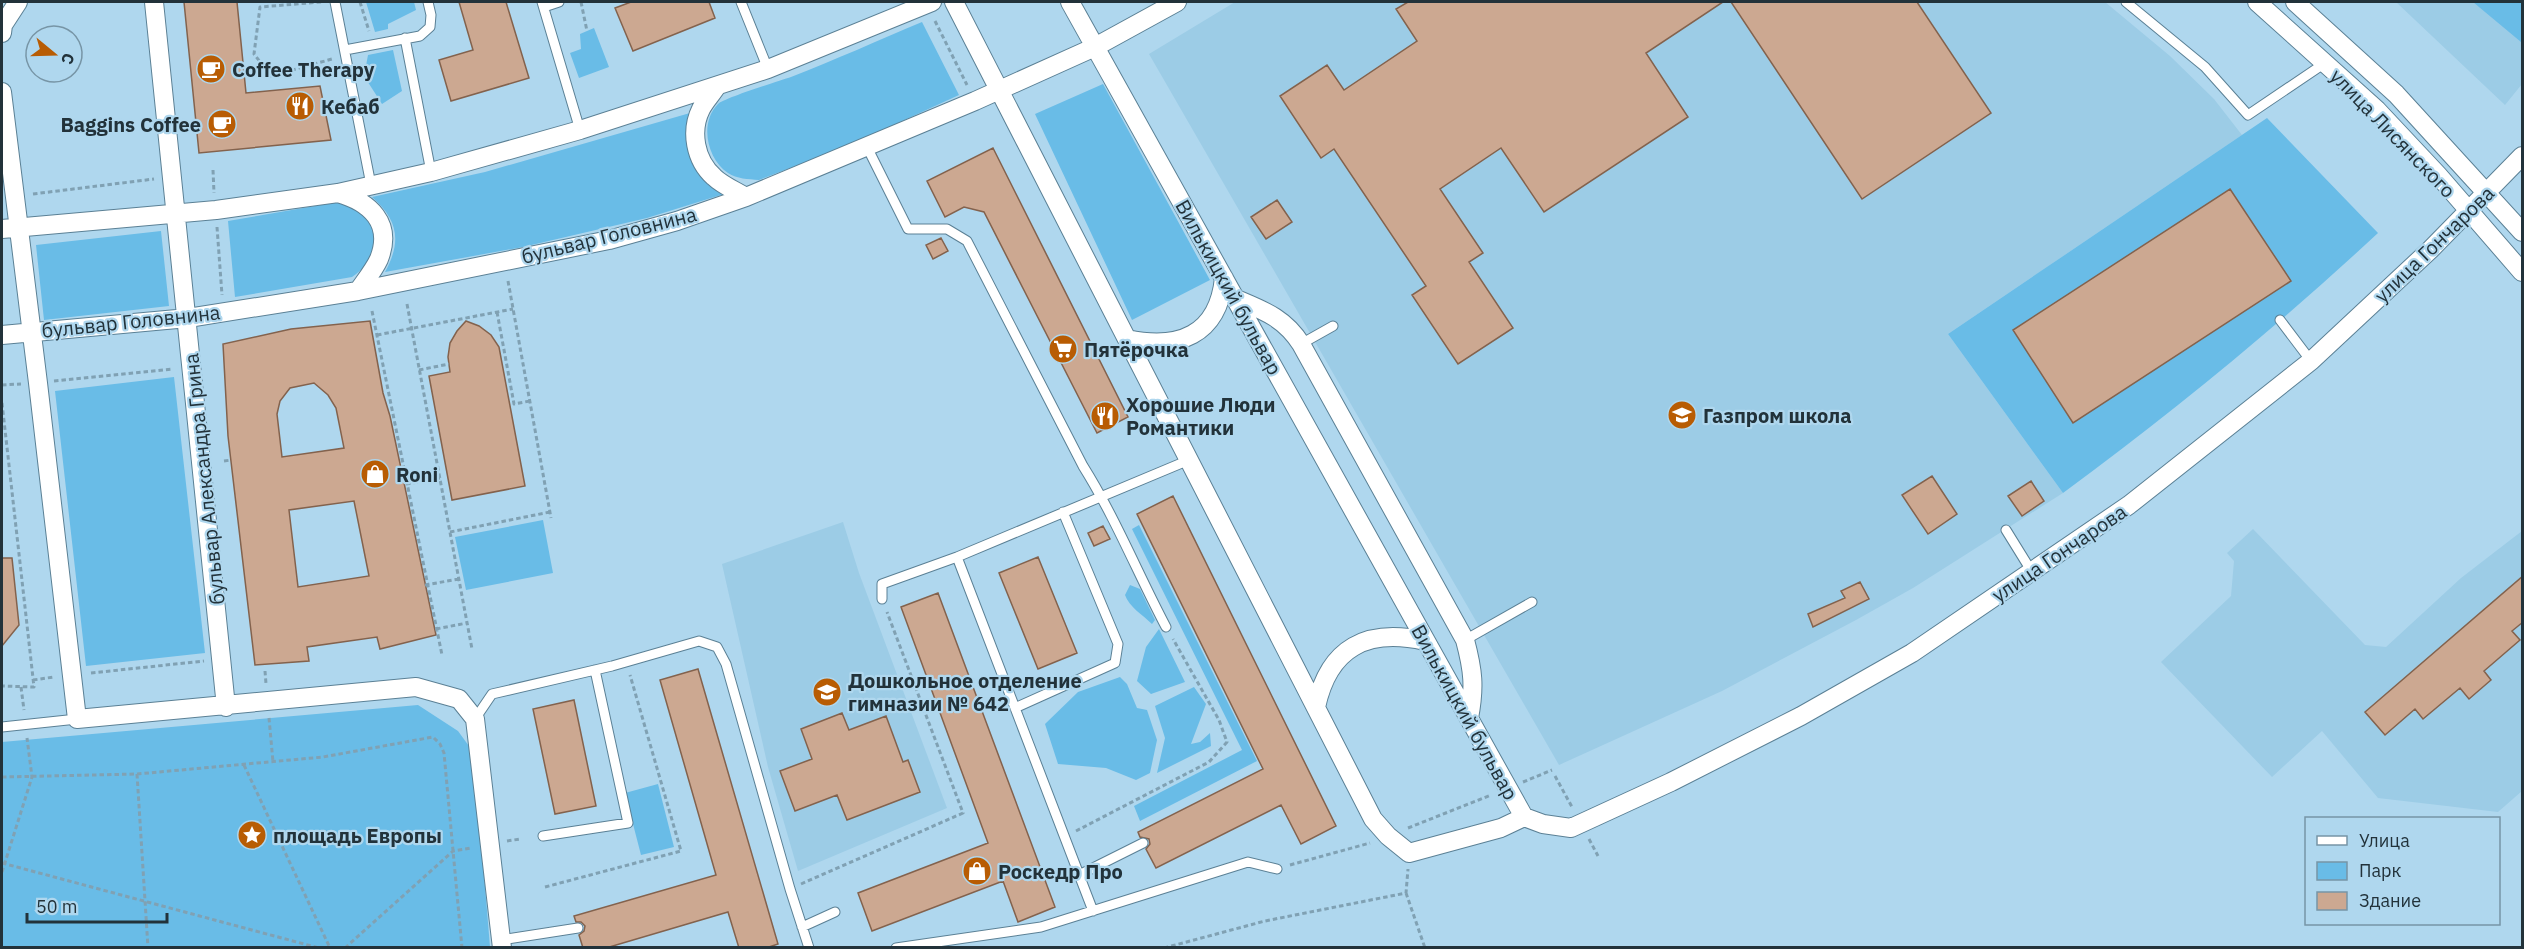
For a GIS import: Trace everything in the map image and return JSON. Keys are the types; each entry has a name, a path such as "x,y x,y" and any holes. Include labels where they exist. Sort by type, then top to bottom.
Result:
{"street":[{"path":"2,33 3,25 18,2"},
{"name":"бульвар Александра Грина","path":"154,2 193,366 226,707"},
{"path":"954,2 1373,819 1388,836 1409,853"},
{"name":"Вилькицкий бульвар","path":"1070,2 1524,817 1502,828 1409,853"},
{"name":"бульвар Головнина","path":"2,335 188,318 358,291 609,240 677,221 746,197 867,147 1095,47 1177,2"},
{"name":"улица Лисянского","path":"2257,2 2376,110 2523,272"},
{"name":"улица Лисянского","path":"2295,2 2396,94 2523,232"},
{"path":"10,228 216,210 338,193 431,172 580,130 717,86 932,8"},
{"path":"717,86 701,108 695,126 696,147 703,164 714,178 746,197"},
{"path":"2,92 14,196 10,228 38,383 77,719 226,707 416,687 459,699 475,718 502,944"},
{"name":"улица Гончарова","path":"1524,817 1543,824 1571,828 1671,782 1801,717 1912,653 2129,505 2311,361 2469,212 2523,156"},
{"path":"338,193 356,199 372,211 380,223 383,239 379,258 358,291"},
{"path":"1127,339 1162,344 1178,341 1193,334 1216,310 1222,294 1224,279"},
{"path":"1234,298 1279,318 1293,331 1301,344 1465,640 1472,666 1474,693 1468,718"},
{"path":"1316,707 1320,686 1327,673 1359,643 1373,638 1405,636 1425,641"}],"lane":[{"path":"335,2 371,185"},
{"path":"345,52 420,36 430,27 431,15 428,2"},
{"path":"559,2 543,4 580,130"},
{"path":"741,2 768,69"},
{"path":"2126,2 2205,68 2248,115 2325,63"},
{"path":"405,38 431,172"},
{"path":"867,147 908,229 947,229 967,241 1083,466 1101,495 1134,567 1166,627"},
{"path":"2280,320 2311,361"},
{"path":"1301,344 1333,326"},
{"path":"882,599 882,584 957,557 1189,460"},
{"path":"1015,708 1115,663 1118,644 1063,512"},
{"path":"2006,530 2032,572"},
{"path":"957,557 1093,911"},
{"path":"1465,640 1532,602"},
{"path":"475,718 492,694 595,670 699,641 717,647 726,664 809,948"},
{"path":"543,836 628,823 595,670"},
{"path":"2,727 77,719"},
{"path":"1079,874 1143,843"},
{"path":"896,948 1041,927 1248,862 1276,869"},
{"path":"802,927 835,912"},
{"path":"502,944 578,928"}],"path":[{"path":"329,2 260,7 254,54 271,76 345,52"},
{"path":"360,2 373,45"},
{"path":"581,2 587,31"},
{"path":"932,8 970,92"},
{"path":"213,170 223,312"},
{"path":"14,196 173,177"},
{"path":"508,281 551,518"},
{"path":"407,304 472,649"},
{"path":"376,335 513,309"},
{"path":"372,311 405,485 442,655"},
{"path":"497,312 514,404 530,401"},
{"path":"419,370 449,364"},
{"path":"2,385 193,366"},
{"path":"2,403 34,687 2,686"},
{"path":"224,461 231,460"},
{"path":"405,485 440,478"},
{"path":"450,532 550,512"},
{"path":"426,585 459,579"},
{"path":"790,889 963,813 882,599"},
{"path":"436,629 467,623"},
{"path":"1065,837 1209,762 1227,742 1219,720 1166,627"},
{"path":"33,680 221,659"},
{"path":"2,777 138,774 244,765 323,757 433,737 440,744 444,753 462,948"},
{"path":"244,765 330,948"},
{"path":"1523,782 1552,770"},
{"path":"138,774 148,948"},
{"path":"2,872 32,777"},
{"path":"1403,830 1495,793"},
{"path":"345,948 453,851 519,839"},
{"path":"1276,869 1375,841"},
{"path":"1409,853 1406,892 1425,948"},
{"path":"3,863 319,948"},
{"path":"1164,948 1266,921 1406,892"}],"shaded area":[{"name":"Газпром школа","path":"1235,2 2105,2 2170,56 2214,99 2242,135 1948,334 2063,493 1913,588 1856,620 1722,691 1559,765 1149,54"},
{"path":"2396,2 2522,2 2522,84 2505,105"},
{"name":"Дошкольное отделение гимназии № 642","path":"843,522 859,573 947,808 798,871 768,767 722,564"},
{"path":"2253,529 2365,645 2386,647 2461,578 2522,531 2522,791 2498,812 2378,798 2322,731 2272,777 2161,662 2231,596 2234,561 2227,553"}],"green space":[{"path":"366,2 414,2 416,10 388,24 388,29 375,32"},
{"path":"2473,2 2522,2 2521,42"},
{"path":"922,22 959,95 850,145 759,180 731,175 715,159 707,130 712,112 722,101 791,77"},
{"path":"594,28 609,67 579,78 570,53 581,49 580,34"},
{"path":"393,50 402,91 382,104 364,76 368,55"},
{"path":"1103,84 1210,280 1132,320 1035,114"},
{"path":"690,113 724,194 647,218 523,247 385,272 394,250 395,232 387,214 372,197 485,172"},
{"path":"2267,118 2378,233 2224,368 2063,493 1948,334"},
{"path":"338,202 363,214 370,223 374,234 374,245 371,256 363,267 352,277 235,297 228,221"},
{"path":"161,231 169,306 44,320 36,245"},
{"path":"174,377 205,653 86,666 55,391"},
{"path":"543,520 553,573 466,590 455,537"},
{"path":"1139,525 1257,761 1140,821 1134,806 1242,750 1132,529"},
{"path":"1130,585 1140,589 1155,620 1152,624 1127,599 1125,595"},
{"path":"1159,629 1185,682 1151,694 1137,681 1146,647"},
{"path":"1120,677 1127,684 1137,708 1147,710 1157,740 1150,773 1136,780 1106,768 1058,764 1045,724 1078,692"},
{"path":"1194,687 1206,704 1191,744 1200,742 1210,733 1211,746 1157,773 1165,738 1155,706"},
{"name":"площадь Европы","path":"418,705 458,731 474,753 490,947 2,948 2,742"},
{"path":"658,784 674,847 641,855 625,793"}],"building":[{"path":"184,2 237,2 246,93 320,86 331,140 199,153"},
{"path":"459,2 506,2 529,78 451,101 439,60 473,50"},
{"path":"631,2 709,2 715,18 633,51 615,8"},
{"path":"1408,2 1723,2 1646,53 1688,117 1544,212 1501,148 1440,189 1483,253 1469,262 1513,328 1458,364 1412,295 1426,286 1334,149 1321,158 1280,96 1327,65 1344,90 1417,41 1396,9"},
{"path":"1731,2 1917,2 1991,113 1862,199"},
{"path":"993,148 1128,417 1097,433 984,212 964,207 945,217 927,181"},
{"path":"2230,189 2291,281 2073,423 2013,330"},
{"path":"1277,200 1292,222 1266,239 1251,217"},
{"path":"941,238 948,251 933,259 926,245"},
{"path":"370,321 383,393 390,416 436,635 380,649 377,637 307,647 309,661 255,665 228,436 223,344 291,329","holes":["314,383 328,395 336,408 344,448 282,457 277,414 280,401 290,388","354,501 369,576 298,587 289,510"]},
{"path":"466,321 479,326 491,335 499,347 525,486 452,500 429,376 450,372 448,357 450,343"},
{"path":"1932,476 1957,514 1928,534 1902,495"},
{"path":"2031,481 2044,501 2022,516 2008,496"},
{"path":"1173,496 1336,826 1301,844 1281,805 1156,868 1146,849 1150,844 1149,839 1140,837 1138,832 1263,769 1137,514"},
{"path":"1103,526 1110,539 1094,546 1088,533"},
{"path":"1038,557 1077,653 1038,669 999,573"},
{"path":"2,558 12,558 19,625 2,646"},
{"path":"2523,576 2523,622 2512,631 2520,640 2484,671 2491,680 2469,699 2460,688 2423,719 2415,709 2385,735 2365,712"},
{"path":"1860,582 1869,599 1813,627 1808,614 1845,598 1841,591"},
{"path":"938,593 1055,907 1018,922 1003,881 872,931 858,893 988,843 901,607"},
{"path":"698,669 778,944 766,948 739,948 728,912 606,948 583,948 579,935 584,931 585,926 581,922 576,922 574,916 716,875 660,680"},
{"path":"574,700 596,806 555,814 533,709"},
{"path":"842,713 849,730 886,716 903,762 908,760 920,792 847,820 837,795 795,811 780,771 812,759 801,729"}],"place":[{"name":"Coffee Therapy","path":"211,69"},
{"name":"Кебаб","path":"300,106"},
{"name":"Baggins Coffee","path":"222,124"},
{"name":"Пятёрочка","path":"1063,349"},
{"name":"Газпром школа","path":"1682,415"},
{"name":"Хорошие Люди Романтики","path":"1105,416"},
{"name":"Roni","path":"375,474"},
{"name":"Дошкольное отделение гимназии № 642","path":"827,692"},
{"name":"площадь Европы","path":"252,835"},
{"name":"Роскедр Про","path":"977,871"}]}
